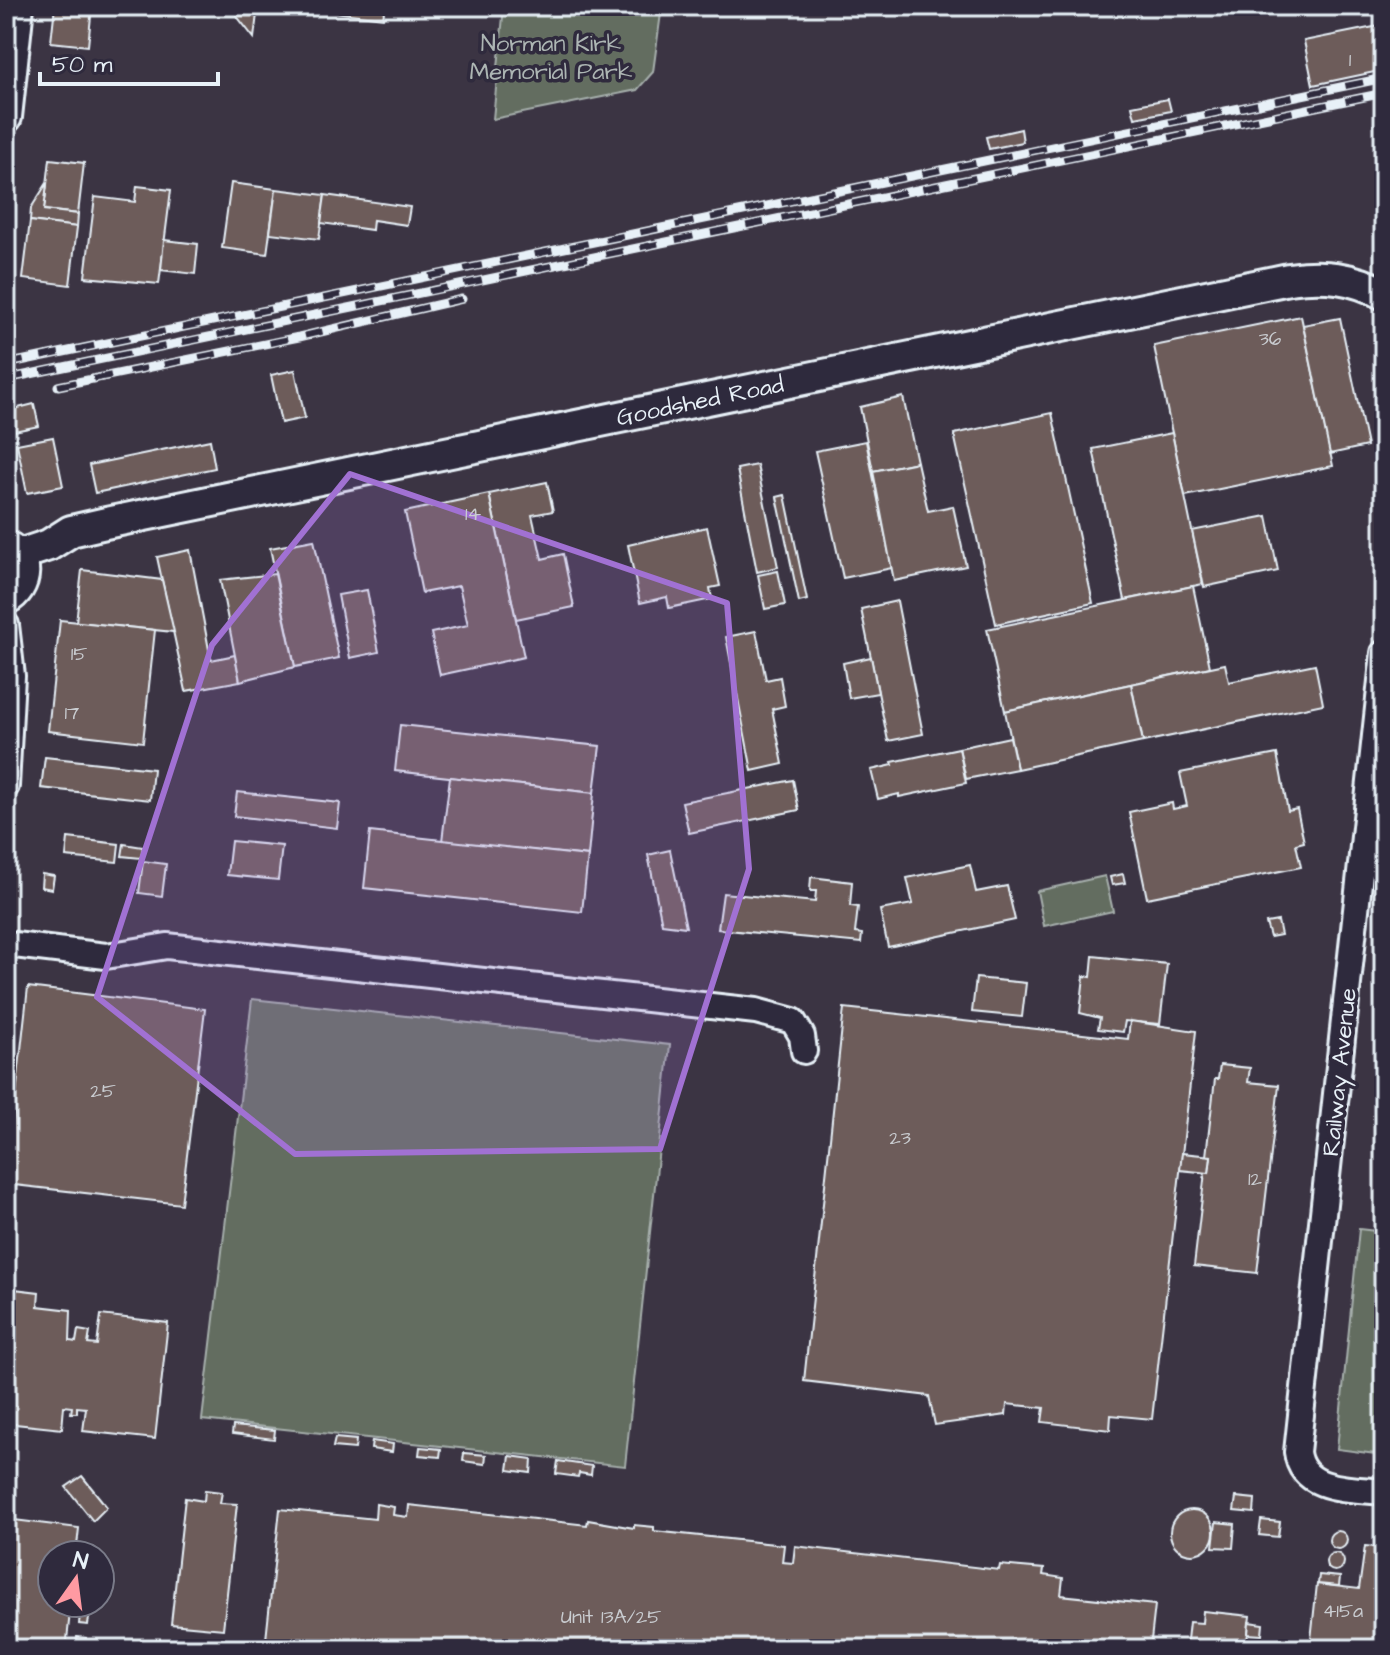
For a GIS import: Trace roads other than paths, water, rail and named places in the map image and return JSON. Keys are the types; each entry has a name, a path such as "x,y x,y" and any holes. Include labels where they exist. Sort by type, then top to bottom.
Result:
{"street":[{"path":"6,117 18,6"},
{"path":"1348,278 1384,318"},
{"name":"Goodshed Road","path":"12,550 49,545 71,531 106,523 1289,279 1348,278 1384,294"},
{"path":"6,599 17,592 22,583 23,564 12,550"},
{"path":"6,625 12,676 6,786"},
{"name":"Railway Avenue","path":"1384,653 1298,1444 1300,1466 1318,1483 1384,1492"},
{"path":"6,944 106,956 167,946 756,1011 793,1021 802,1036 804,1051"}],"railway":[{"path":"6,364 1384,78"},
{"path":"6,379 1384,93"},
{"path":"58,386 299,337 462,299"}],"park label":[{"name":"Norman Kirk Memorial Park","path":"551,57"}]}
